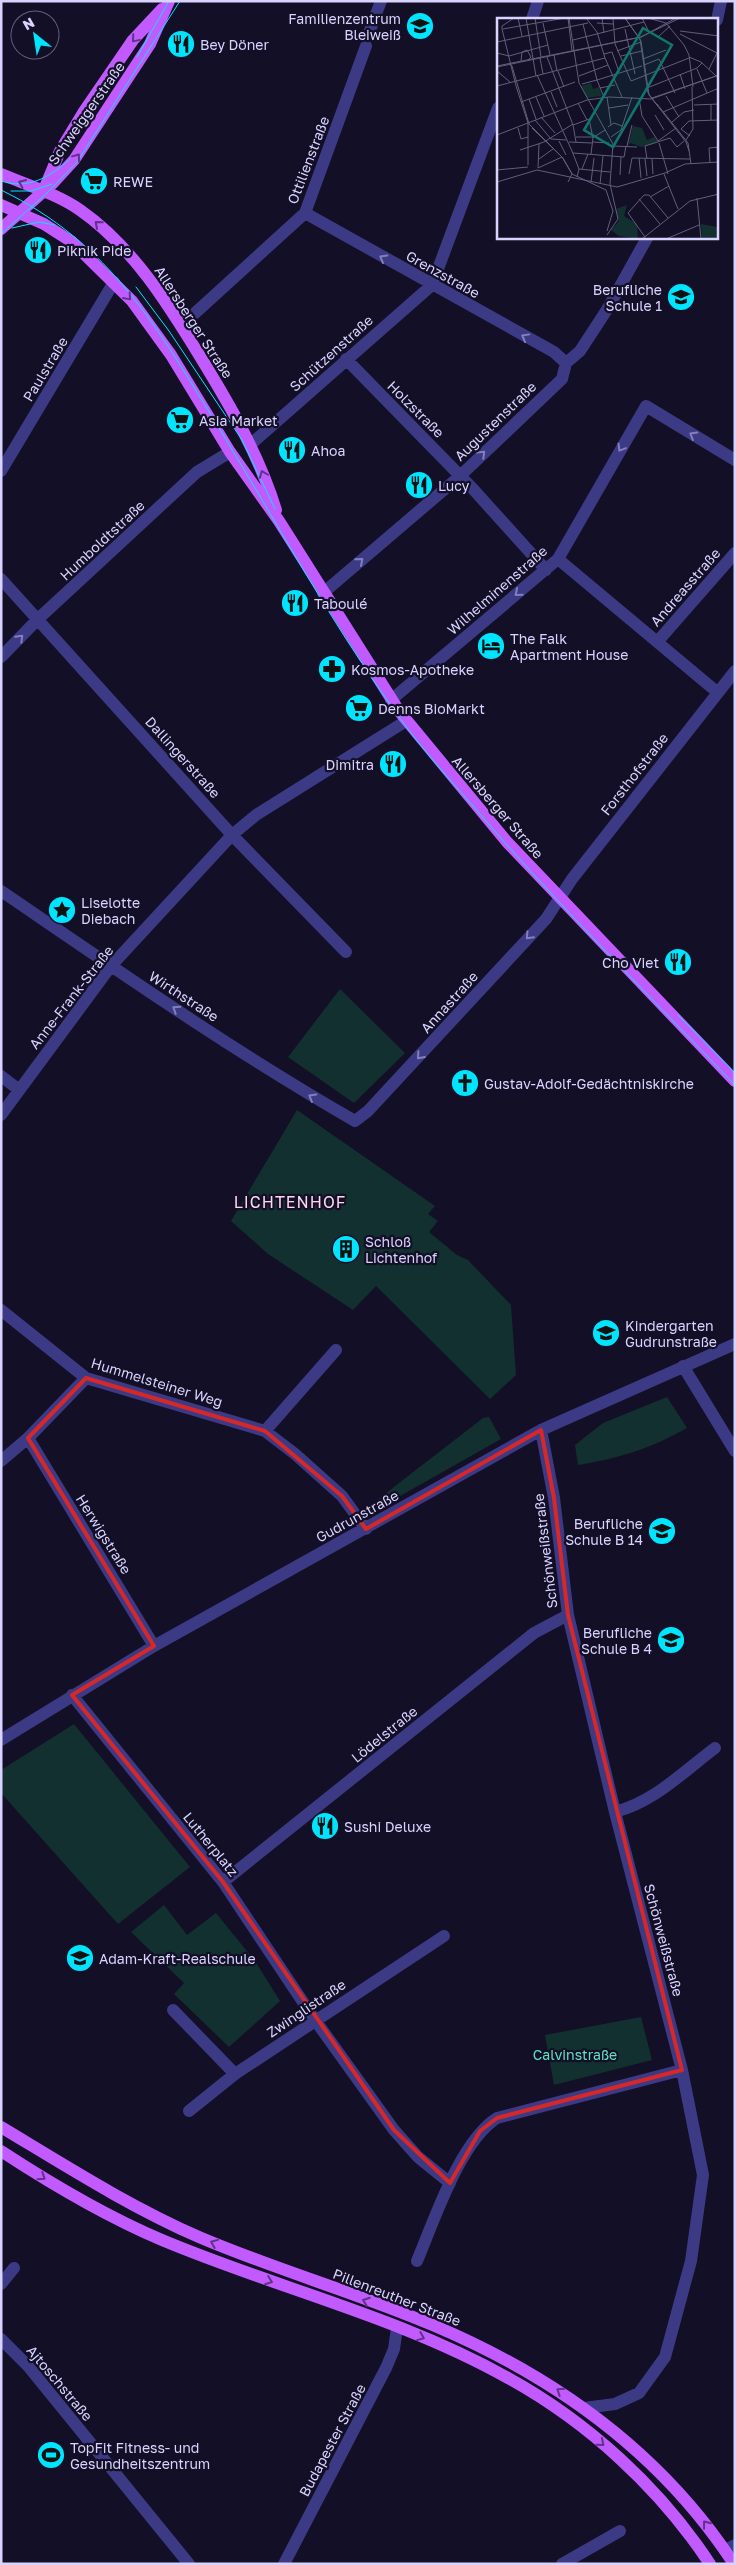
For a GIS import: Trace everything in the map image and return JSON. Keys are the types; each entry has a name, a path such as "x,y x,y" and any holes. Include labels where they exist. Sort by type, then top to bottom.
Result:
{"main road":[{"name":"Schweiggerstraße","path":"43,192 60,151 92,100 133,40 167,2"},
{"name":"Schweiggerstraße","path":"43,192 74,160 92,135 150,44 167,2"},
{"name":"Allersberger Straße","path":"1,174 74,206 107,232 146,275 180,323 251,444 279,521"},
{"path":"1,229 43,192"},
{"name":"Allersberger Straße","path":"1,204 44,224 72,242 114,282 159,336 230,452 279,521 406,721 501,835 735,1081"},
{"name":"Pillenreuther Straße","path":"1,2127 117,2196 180,2228 248,2257 454,2334 512,2362 584,2408 630,2445 662,2475 730,2548 734,2564"},
{"name":"Pillenreuther Straße","path":"1,2151 69,2194 141,2231 222,2264 397,2328 454,2351 508,2378 545,2400 577,2424 640,2479 680,2523 710,2564"}],"street":[{"path":"369,33 381,1"},
{"path":"532,18 538,1"},
{"path":"717,18 721,1"},
{"name":"Ottilienstraße","path":"180,323 194,314 305,213 366,46"},
{"path":"432,285 497,111"},
{"name":"Grenzstraße","path":"305,213 554,352 566,363"},
{"name":"Augustenstraße","path":"323,593 460,476 562,379 566,363 580,351 608,308 646,239"},
{"name":"Paulstraße","path":"1,471 114,282"},
{"name":"Schützenstraße","path":"251,444 432,285"},
{"name":"Holzstraße","path":"346,359 460,476 546,570"},
{"name":"Wilhelminenstraße","path":"391,700 558,559 646,406 735,460"},
{"name":"Humboldtstraße","path":"1,657 38,619 197,472 230,452"},
{"name":"Andreasstraße","path":"658,641 735,553"},
{"path":"558,559 717,692"},
{"name":"Dallingerstraße","path":"1,579 232,835 346,952"},
{"name":"Forsthofstraße","path":"560,898 572,879 735,671"},
{"name":"Anne-Frank-Straße","path":"1,1114 111,966 232,835 256,815 406,721"},
{"name":"Wirthstraße","path":"1,891 281,1078 354,1121"},
{"name":"Annastraße","path":"354,1121 368,1111 546,919 560,898"},
{"path":"1,1076 18,1089"},
{"name":"Hummelsteiner Weg","path":"1,1310 86,1378 265,1431 295,1454 342,1496 366,1529"},
{"name":"Gudrunstraße","path":"3,1739 154,1646 541,1430 735,1344"},
{"path":"265,1431 336,1350"},
{"path":"683,1366 735,1451"},
{"path":"1,1461 28,1438 86,1378"},
{"name":"Schönweißstraße","path":"541,1430 554,1498 568,1615 615,1812 682,2070 703,2174 691,2261 665,2357 639,2393 615,2404 584,2408"},
{"name":"Herwigstraße","path":"28,1438 154,1646"},
{"name":"Lödelstraße","path":"223,1882 534,1634 568,1615"},
{"name":"Lutherplatz","path":"72,1696 223,1882 315,2020"},
{"path":"615,1812 636,1806 652,1796 715,1748"},
{"name":"Zwinglistraße","path":"189,2111 235,2074 444,1936"},
{"path":"173,2010 235,2074"},
{"path":"315,2020 394,2130 418,2157 450,2183"},
{"path":"417,2261 450,2183 480,2131 497,2118 682,2070"},
{"path":"1,2284 14,2268"},
{"name":"Budapester Straße","path":"284,2564 386,2368 394,2349 397,2328"},
{"name":"Ajtoschstraße","path":"1,2339 28,2366 189,2564"},
{"path":"562,2564 620,2531"}],"highlighted area":[{"path":"86,1378 265,1431 342,1496 366,1529 541,1430 554,1498 568,1615 682,2070 497,2118 480,2131 450,2183 394,2130 223,1882 72,1695 154,1646 28,1438"}],"green space":[{"path":"340,989 405,1053 354,1103 288,1057"},
{"path":"297,1110 435,1206 428,1214 438,1221 429,1232 457,1255 468,1260 511,1305 516,1375 490,1399 376,1286 353,1310 268,1254 231,1221"},
{"path":"667,1397 687,1428 660,1442 634,1452 578,1465 575,1445 603,1423"},
{"path":"489,1417 501,1439 386,1504 368,1507 483,1418"},
{"path":"74,1724 190,1867 118,1924 1,1793 1,1770"},
{"path":"164,1905 187,1935 216,1913 255,1961 280,2001 229,2047 174,1994 184,1983 131,1932"},
{"name":"Calvinstraße","path":"641,2017 652,2060 554,2085 545,2035"}],"tram line":[{"path":"137,57 169,1"},
{"path":"1,234 47,193 77,162 180,1"},
{"path":"1,181 21,184 30,183 47,176 70,159"},
{"path":"11,191 31,191 52,184"},
{"path":"1,190 39,211 73,236 102,262 128,292 175,356 324,604 409,731 531,872 735,1085"},
{"path":"12,228 39,222 55,225"},
{"path":"136,287 169,331 242,440 275,509"},
{"path":"678,1015 735,1073"}],"place":[{"name":"Familienzentrum Bleiweiß","path":"420,26"},
{"name":"Bey Döner","path":"181,44"},
{"name":"REWE","path":"94,181"},
{"name":"Piknik Pide","path":"38,250"},
{"name":"Berufliche Schule 1","path":"681,297"},
{"name":"Asia Market","path":"180,420"},
{"name":"Ahoa","path":"292,450"},
{"name":"Lucy","path":"419,485"},
{"name":"Taboulé","path":"295,603"},
{"name":"The Falk Apartment House","path":"491,646"},
{"name":"Kosmos-Apotheke","path":"332,669"},
{"name":"Denns BioMarkt","path":"359,708"},
{"name":"Dimitra","path":"393,764"},
{"name":"Liselotte Diebach","path":"62,910"},
{"name":"Cho Viet","path":"678,962"},
{"name":"Gustav-Adolf-Gedächtniskirche","path":"465,1083"},
{"name":"Schloß Lichtenhof","path":"346,1249"},
{"name":"Kindergarten Gudrunstraße","path":"606,1333"},
{"name":"Berufliche Schule B 14","path":"662,1531"},
{"name":"Berufliche Schule B 4","path":"671,1640"},
{"name":"Sushi Deluxe","path":"325,1826"},
{"name":"Adam-Kraft-Realschule","path":"80,1958"},
{"name":"TopFit Fitness- und Gesundheitszentrum","path":"51,2455"}],"district":[{"name":"LICHTENHOF","path":"290,1202"}]}
